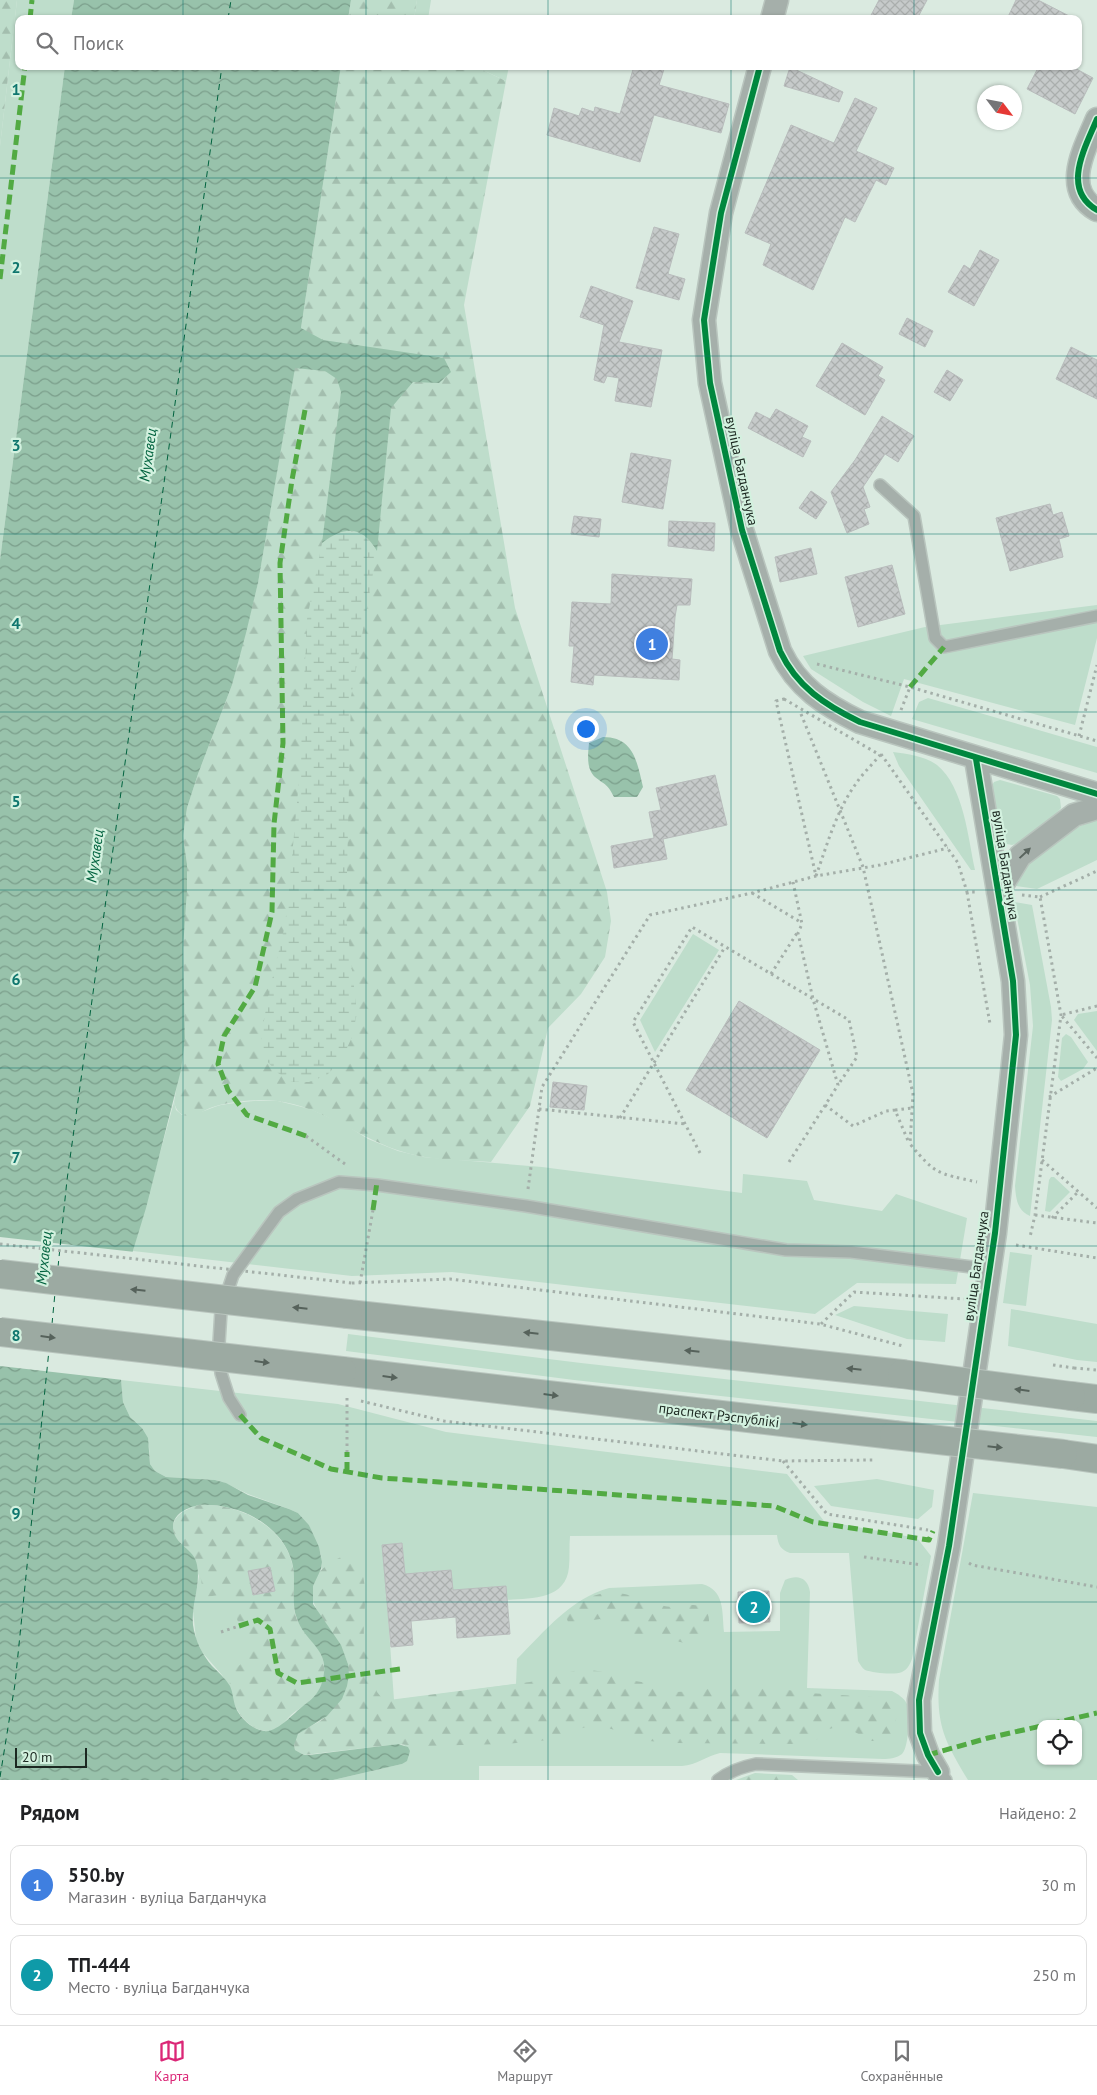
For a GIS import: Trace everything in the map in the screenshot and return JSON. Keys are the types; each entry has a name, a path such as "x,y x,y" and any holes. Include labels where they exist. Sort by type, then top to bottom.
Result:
{"highway":[{"path":"0,1274 902,1374 1084,1397"},
{"name":"праспект Рэспублікі","path":"0,1332 340,1383 894,1435 1097,1459"}],"street":[{"path":"773,15 777,0"},
{"name":"вуліца Багданчука","path":"759,70 721,213 704,320 710,383 742,530 773,633 788,669 802,684 841,713 876,728 1097,794"},
{"path":"1097,119 1080,162 1077,178 1080,195 1097,210"},
{"name":"вуліца Багданчука","path":"942,1776 924,1747 918,1719 921,1684 947,1557 980,1268 993,1242 1016,1035 1013,980 976,759"},
{"name":"вуліца Багданчука","path":"997,893 1020,856 1074,815 1097,808"}],"lane":[{"path":"880,485 914,516 935,638 944,647 1097,616"},
{"path":"240,1415 229,1398 221,1373 219,1343 221,1312 233,1274 279,1212 297,1199 340,1182 377,1184 526,1206 786,1250 852,1252 980,1268"},
{"path":"718,1780 742,1767 756,1764 942,1776"}],"path":[{"path":"811,663 910,687 1097,741"},
{"path":"1078,736 1097,665"},
{"path":"898,718 910,687"},
{"path":"816,876 776,701 784,699 880,755 958,864 967,892 992,1034"},
{"path":"798,706 863,867 914,1094 910,1144"},
{"path":"816,876 840,811 855,784 885,747"},
{"path":"526,1206 542,1087 650,915 752,893 816,876 880,865 948,848"},
{"path":"967,892 1040,897 1097,871"},
{"path":"771,974 802,924 792,882"},
{"path":"752,893 802,924"},
{"path":"1030,1237 1035,1216 1061,1015 1040,897"},
{"path":"700,1153 633,1022 692,928 849,1020 857,1058 789,1162"},
{"path":"798,933 813,999 838,1085"},
{"path":"620,1118 725,947"},
{"path":"1061,1015 1097,1006"},
{"path":"1061,1015 1097,1058"},
{"path":"1050,1097 1097,1068"},
{"path":"825,1105 853,1126 886,1111 912,1108"},
{"path":"539,1109 686,1124"},
{"path":"895,1110 910,1144 929,1167 940,1174 979,1182"},
{"path":"1042,1160 1097,1208"},
{"path":"978,1189 980,1172"},
{"path":"1052,1218 1078,1192"},
{"path":"360,1282 374,1210"},
{"path":"1035,1216 1097,1223"},
{"path":"993,1242 1097,1258"},
{"path":"0,1244 352,1283 450,1279 820,1324 906,1347"},
{"path":"820,1324 854,1292 967,1299 980,1268"},
{"path":"1074,1368 1097,1370"},
{"path":"340,1383 347,1398 347,1452"},
{"path":"347,1398 444,1421 783,1460 881,1460"},
{"path":"783,1460 827,1514 933,1531 947,1557"},
{"path":"864,1557 947,1557 972,1565 1097,1587"},
{"path":"221,1632 239,1626"}],"green space":[{"path":"0,0 17,0 15,15 0,146"},
{"path":"17,0 74,0 72,15 15,15"},
{"path":"351,0 417,0 415,15 349,15"},
{"path":"417,0 431,0 429,15 415,15"},
{"path":"15,17 15,70 64,70 0,560 0,146"},
{"path":"340,70 483,70 506,81 464,305 515,608 607,892 611,921 605,957 581,994 548,1028 530,1106 491,1162 444,1159 408,1154 382,1144 324,1115 294,1104 261,1100 235,1102 210,1108 189,1116 179,1112 174,1102 185,1039 183,949 187,864 183,836 187,808 232,685 258,583 301,328"},
{"path":"483,70 508,70 506,81"},
{"path":"346,530 364,536 377,551 351,697 346,916 357,1013 352,1037 342,1059 327,1075 309,1082 292,1082 278,1073 265,1059 261,1038 268,997 285,925 300,770 307,619 322,543 333,535"},
{"path":"1097,605 1097,638 1075,725 904,679 891,716 863,702 811,669 803,656 925,627"},
{"path":"928,698 1097,747 1097,773 912,719 919,702"},
{"path":"893,752 927,759 937,765 946,775 959,799 964,814 975,870 971,870 899,766"},
{"path":"1000,780 1057,796 1060,799 1061,808 1054,816 1019,843 1012,845 1002,843 999,839 991,787 994,782"},
{"path":"1097,820 1097,860 1037,889 1016,886 1028,865 1049,845 1073,830"},
{"path":"1014,902 1032,905 1052,1020 1030,1216 1022,1211 1020,1207 1015,1186 1033,1026 1030,985"},
{"path":"693,934 719,950 655,1052 640,1020"},
{"path":"1097,1011 1097,1051 1074,1020 1078,1014"},
{"path":"1066,1034 1071,1037 1088,1062 1083,1069 1061,1081 1058,1077 1062,1038"},
{"path":"254,1101 278,1101 310,1109 344,1124 368,1139 398,1151 423,1157 542,1167 742,1193 743,1174 807,1181 814,1200 882,1211 896,1194 967,1218 956,1284 857,1283 815,1314 452,1272 352,1276 133,1251 174,1102 176,1110 182,1115 188,1115 221,1105"},
{"path":"1051,1177 1054,1177 1070,1192 1050,1212 1045,1211"},
{"path":"1010,1252 1032,1255 1026,1306 1003,1303"},
{"path":"854,1306 948,1314 945,1342 907,1339 835,1315"},
{"path":"1011,1309 1097,1324 1097,1362 1077,1360 1008,1346"},
{"path":"348,1334 581,1363 1097,1421 1097,1437 574,1380 346,1351"},
{"path":"121,1380 338,1404 446,1432 787,1474 824,1521 917,1538 931,1556 912,1659 904,1671 899,1673 878,1673 864,1669 858,1661 849,1553 790,1553 780,1547 777,1535 570,1536 569,1567 562,1586 546,1595 527,1599 507,1600 506,1586 453,1590 451,1570 405,1574 402,1543 383,1545 394,1700 516,1684 517,1659 548,1627 582,1600 609,1588 702,1584 715,1591 719,1597 724,1632 780,1631 780,1593 785,1580 798,1577 805,1580 810,1592 807,1688 892,1691 901,1696 907,1704 909,1721 904,1750 898,1756 886,1759 720,1753 682,1766 479,1766 479,1780 333,1780 402,1764 410,1751 404,1745 325,1622 321,1555 309,1525 298,1513 225,1483 215,1480 166,1477 155,1471 150,1464 149,1447 142,1428 130,1417 123,1402"},
{"path":"877,1479 934,1490 932,1507 918,1519 831,1506 814,1486"},
{"path":"973,1493 1097,1507 1097,1780 968,1780 953,1755 944,1733 938,1696 939,1680"},
{"path":"199,1505 228,1508 256,1519 278,1537 287,1549 292,1563 297,1620 318,1648 324,1670 321,1686 312,1700 293,1713 281,1726 274,1730 264,1731 255,1728 240,1714 235,1705 231,1695 231,1676 234,1670 248,1657 248,1649 237,1619 234,1602 230,1596 225,1594 206,1597 196,1560 175,1537 173,1525 175,1520 183,1512"},
{"path":"248,1514 253,1727 222,1675 202,1652 196,1639 193,1611 199,1576 175,1519"},
{"path":"341,1557 352,1560 359,1566 363,1576 365,1589 365,1643 377,1692 381,1697 389,1700 530,1682 582,1669 605,1672 616,1678 654,1684 675,1692 698,1691 728,1685 873,1697 885,1700 894,1707 897,1714 894,1730 889,1736 879,1741 872,1741 847,1728 837,1727 829,1729 815,1741 806,1744 674,1743 649,1741 605,1727 592,1726 549,1740 504,1744 419,1746 398,1744 304,1755 295,1750 294,1743 296,1737 327,1715 348,1664 323,1621 312,1594 313,1581 322,1569"},
{"path":"612,1592 664,1606 691,1605 704,1608 709,1620 707,1630 697,1642 684,1643 661,1637 629,1635 600,1619 593,1620 577,1629 570,1624 566,1616 580,1602 592,1596"},
{"path":"755,1773 792,1775 798,1780 736,1780"}],"water":[{"path":"74,0 351,0 349,15 72,15"},
{"name":"Мухавец","path":"64,70 340,70 301,328 323,340 444,358 451,372 439,383 413,382 391,408 377,551 365,536 352,531 338,533 322,543 341,392 337,379 325,371 295,368 258,583 246,633 232,685 187,808 183,836 187,864 187,889 183,949 185,1039 181,1070 146,1208 115,1310 123,1402 130,1417 142,1428 148,1438 150,1464 155,1471 166,1477 215,1480 226,1483 248,1495 298,1513 309,1525 319,1547 322,1562 321,1569 313,1586 313,1604 341,1645 348,1664 349,1675 342,1699 327,1716 298,1734 294,1745 295,1750 304,1755 309,1755 398,1744 408,1747 410,1751 407,1761 402,1764 333,1780 0,1780 0,560","holes":["199,1505 228,1508 256,1518 268,1526 286,1548 292,1562 294,1605 297,1619 301,1628 321,1654 324,1662 322,1682 316,1694 281,1725 269,1731 256,1728 247,1723 241,1716 235,1705 230,1686 205,1657 197,1641 193,1625 193,1610 198,1580 197,1565 193,1555 174,1534 175,1519 186,1510"]},
{"path":"603,737 621,741 628,746 636,760 643,787 637,797 614,797 608,787 592,774 588,761 589,743"}],"pier":[{"path":"0,1237 135,1252 117,1311 123,1380 0,1366"}],"building":[{"path":"879,0 927,0 919,15 871,15"},
{"path":"1016,0 1038,0 1067,15 1009,15"},
{"path":"633,70 664,70 659,85 729,104 721,133 654,115 640,162 547,135 554,108 579,116 582,108 594,112 595,107 620,114"},
{"path":"789,70 796,70 843,92 839,102 784,86"},
{"path":"1037,70 1078,70 1093,78 1075,114 1027,89"},
{"path":"855,98 877,108 856,151 894,168 886,185 876,180 855,222 845,217 813,290 763,265 771,244 745,233 791,125 834,143"},
{"path":"654,227 679,234 668,274 685,279 679,300 636,288"},
{"path":"980,250 999,260 974,306 948,292 964,265 970,269"},
{"path":"591,286 633,301 619,342 662,350 651,407 615,401 619,378 607,376 604,383 594,380 604,325 580,317"},
{"path":"907,318 933,331 925,347 899,334"},
{"path":"842,343 883,367 878,376 885,380 865,415 816,386"},
{"path":"1071,347 1097,360 1097,399 1056,379"},
{"path":"947,370 963,380 950,401 934,392"},
{"path":"776,409 808,426 802,437 811,441 803,457 748,428 756,412 770,419"},
{"path":"882,416 914,436 898,462 885,454 863,487 870,507 864,509 869,524 847,533 831,492 855,460"},
{"path":"631,453 671,460 663,509 622,502"},
{"path":"811,491 827,502 816,519 799,508"},
{"path":"1050,504 1053,515 1062,512 1069,536 1059,539 1063,557 1010,571 996,518"},
{"path":"574,516 601,519 599,537 571,534"},
{"path":"669,521 715,523 714,551 668,546"},
{"path":"811,548 817,574 780,582 775,557"},
{"path":"892,565 905,614 858,627 845,577"},
{"path":"612,574 692,579 690,605 677,605 675,617 672,659 680,660 679,680 594,675 593,685 571,682 574,646 569,646 572,602 611,604"},
{"path":"715,775 727,825 663,839 667,859 614,868 611,846 654,838 649,812 661,810 656,788"},
{"path":"739,1001 820,1050 767,1138 686,1090"},
{"path":"553,1082 587,1086 584,1110 550,1107"},
{"path":"402,1543 405,1574 451,1570 453,1590 506,1586 510,1634 457,1638 456,1617 411,1621 413,1645 391,1647 382,1545"},
{"path":"270,1567 275,1591 253,1595 248,1571"},
{"path":"769,1591 770,1622 739,1623 738,1592"}],"ferry route":[{"path":"229,15 231,0"},
{"path":"58,1267 67,1180 221,70"},
{"path":"52,1324 55,1293"},
{"path":"0,1777 15,1684 49,1350"}],"marked path":[{"path":"30,15 32,0"},
{"path":"0,279 25,70"},
{"path":"305,410 292,480 280,563 283,743 274,824 272,912 255,987 224,1036 218,1064 228,1090 247,1115 306,1136"},
{"path":"910,687 944,647"},
{"path":"373,1210 377,1182"},
{"path":"240,1415 261,1438 331,1469 382,1478 774,1506 813,1522 929,1540 933,1531"},
{"path":"347,1452 347,1472"},
{"path":"239,1626 258,1620 270,1629 278,1673 297,1683 400,1669"},
{"path":"1067,1720 1097,1713"},
{"path":"928,1755 1037,1727"}],"cycle path":[{"path":"759,70 721,213 704,320 710,383 742,530 780,651 795,675 813,694 835,709 860,722 1097,794"},
{"path":"1097,119 1082,155 1078,180 1080,191 1086,201 1097,210"},
{"path":"938,1772 928,1755 920,1733 919,1700 949,1546 995,1233 1016,1035 1013,981 976,759"}],"place":[{"name":"550.by","path":"652,644"},
{"name":"ТП-444","path":"754,1607"}]}
